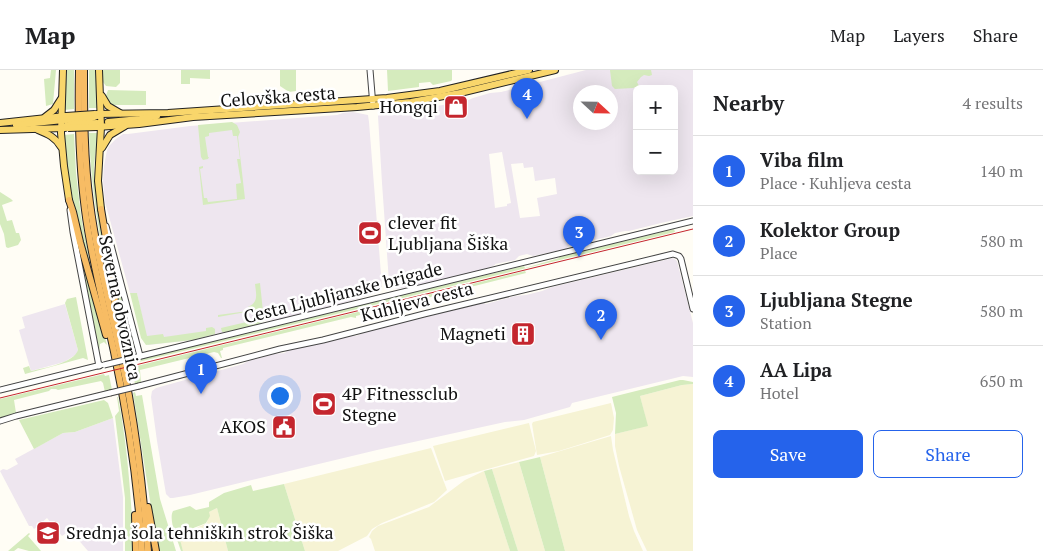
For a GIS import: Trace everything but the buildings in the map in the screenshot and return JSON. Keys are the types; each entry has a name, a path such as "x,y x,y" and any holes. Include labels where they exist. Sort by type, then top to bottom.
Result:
{"highway":[{"name":"Severna obvoznica","path":"79,70 79,141 85,212 96,272 130,406 148,551"},
{"name":"Severna obvoznica","path":"84,70 85,152 90,203 117,352"},
{"path":"69,200 108,342 117,352"},
{"path":"101,209 120,339 117,352"},
{"name":"Severna obvoznica","path":"138,474 142,551"},
{"path":"136,551 138,474"},
{"path":"138,474 147,500 156,551"}],"main road":[{"path":"63,70 62,98 64,124 62,149 69,200"},
{"path":"99,70 98,181 101,209"},
{"name":"Celovška cesta","path":"0,123 43,117 64,124 99,118 128,125 193,117 373,103 443,90 529,70"},
{"name":"Celovška cesta","path":"3,130 34,129 121,113 168,113 400,103 439,98 555,70"},
{"path":"100,92 108,106 121,113"},
{"path":"43,117 54,110 62,98"},
{"path":"99,118 140,119 168,113"},
{"path":"3,130 13,126 64,124"},
{"path":"99,156 110,135 128,125"},
{"path":"34,129 52,136 57,140 62,149"}],"street":[{"path":"370,70 373,103"},
{"path":"69,200 73,232 101,365"},
{"path":"101,209 140,356"},
{"name":"Cesta Ljubljanske brigade","path":"0,390 693,221"},
{"name":"Kuhljeva cesta","path":"0,421 280,349 673,254 681,259 693,309"}],"shaded area":[{"path":"586,70 693,70 693,216 615,233 611,236 569,246 566,249 533,256 527,254 519,256 515,260 495,264 483,270 424,284 396,289 392,287 389,282 378,116 380,114 464,102 490,93 501,92","holes":["502,152 511,203 507,204 507,206 495,208 489,154","523,163 524,168 533,167 535,181 555,178 557,194 537,198 540,216 520,218 511,164"]},
{"path":"353,112 368,115 382,287 380,292 280,319 264,321 259,325 193,340 148,345 137,293 130,293 105,202 104,166 109,146 123,134 190,126 337,115"},
{"path":"673,258 677,261 693,323 693,377 683,376 572,403 570,407 524,420 505,422 377,450 190,495 170,498 166,494 151,397 152,391 156,388 274,354 285,353 353,335 356,336 368,331 483,303 486,304 526,295"},
{"path":"65,304 78,350 77,354 64,362 31,371 19,330 25,328 22,317"},
{"path":"693,384 693,551 647,551 637,530 619,466 615,434 639,428 645,416 640,396"},
{"path":"611,403 614,418 613,430 610,435 559,451 537,455 533,422"},
{"path":"113,418 123,497 123,551 88,551 70,530 62,536 47,518 34,529 32,526 29,526 0,471 3,469 7,470 18,464 15,459 63,433 75,432"},
{"path":"529,423 536,451 534,456 445,481 433,446"},
{"path":"611,436 629,516 643,551 565,551 540,457"},
{"path":"431,448 447,490 434,502 382,523 372,529 367,536 338,551 305,551 284,484"},
{"path":"519,462 545,551 518,551 492,469"},
{"path":"484,471 510,551 375,551 369,537 378,526 429,507 465,480"},
{"path":"217,508 228,551 183,551 176,527 194,529 207,523 209,512"}],"green space":[{"path":"51,70 56,70 53,104 46,106 44,79 50,78"},
{"path":"67,70 74,70 74,109 64,110"},
{"path":"89,70 97,70 98,108 89,108"},
{"path":"103,70 120,70 120,83 116,87 106,86 103,82"},
{"path":"181,70 210,70 210,79 190,78 190,84 181,84"},
{"path":"280,70 296,70 296,91 289,92 280,86"},
{"path":"387,70 452,70 452,80 433,85 430,82 419,83 419,87 388,91"},
{"path":"610,70 651,70 652,75 641,77 637,82 638,85 633,85 633,88 618,89 618,85 612,85"},
{"path":"108,90 146,91 146,105 112,105 105,98"},
{"path":"232,122 237,125 240,132 238,137 245,199 203,205 199,167 203,166 200,169 204,198 207,198 208,202 237,199 236,184 241,183 237,159 240,159 237,136 233,136 232,130 209,133 209,136 205,137 209,157 203,160 201,157 198,125"},
{"path":"89,133 98,134 94,166 96,195 105,242 111,291 96,212"},
{"path":"74,134 81,216 94,284 68,175 64,135"},
{"path":"0,192 13,201 2,205 7,221 12,220 16,233 19,233 21,240 18,245 8,248 6,247 0,224"},
{"path":"75,226 107,345 104,342 100,344 99,354 79,252"},
{"path":"674,229 675,232 130,364 130,362 187,347 519,267 524,266 525,268 559,257"},
{"path":"109,239 135,347 128,350 127,354 125,354"},
{"path":"525,271 526,273 356,316 356,318 351,317 223,348 220,351 222,358 218,353 214,352 140,370 141,383 135,384 132,370 137,368 137,366"},
{"path":"260,283 264,321 256,326 222,332 221,328 259,319 257,310 218,317 218,315 248,311 248,307 255,300 255,284"},
{"path":"130,293 137,293 147,336 163,334 164,337 206,331 206,328 212,327 215,329 215,334 193,340 146,345 141,338"},
{"path":"76,297 88,360 83,358 25,374 23,368 29,366 31,371 51,366 65,362 75,355 78,350 65,303 67,299"},
{"path":"104,374 105,376 109,375 112,390 105,392 101,381 58,390 51,389 14,400 16,413 0,420 0,399"},
{"path":"680,380 693,382 693,384 640,396 648,426 615,434 616,413 612,397"},
{"path":"135,392 136,396 142,395 160,499 176,551 158,551 133,393"},
{"path":"117,397 127,454 134,551 125,551 125,498 115,416 119,411"},
{"path":"104,400 108,403 113,418 75,432 63,433 34,449 19,420"},
{"path":"540,457 565,551 545,551 519,462"},
{"path":"492,469 518,551 510,551 484,471"},
{"path":"284,484 305,551 228,551 217,508 209,512 210,516 206,523 182,531 177,528 183,551 181,551 172,520 173,511 190,506 196,510 209,507 209,502 224,493 251,485 253,491"},
{"path":"29,533 28,536 41,551 29,551 18,548 14,551 8,551"}],"railway":[{"path":"0,398 693,229"}],"place":[{"name":"Hongqi","path":"456,107"},
{"name":"AA Lipa","path":"527,119"},
{"name":"clever fit Ljubljana Šiška","path":"370,233"},
{"name":"Ljubljana Stegne","path":"579,257"},
{"name":"Magneti","path":"523,334"},
{"name":"Kolektor Group","path":"601,340"},
{"name":"Viba film","path":"201,394"},
{"name":"4P Fitnessclub Stegne","path":"324,404"},
{"name":"AKOS","path":"284,427"},
{"name":"Srednja šola tehniških strok Šiška","path":"48,533"}]}
